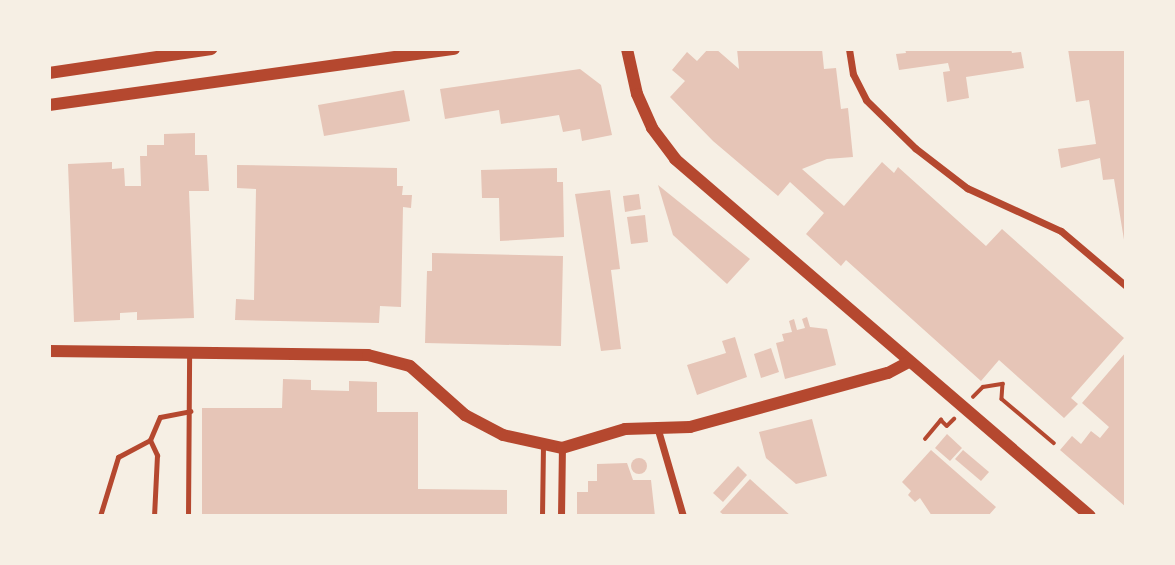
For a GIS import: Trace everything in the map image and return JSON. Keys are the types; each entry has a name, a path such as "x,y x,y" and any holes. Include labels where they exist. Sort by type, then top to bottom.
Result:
{"street":[{"path":"49,73 211,49"},
{"path":"49,105 454,49"},
{"path":"627,49 637,94 652,128 675,159 1090,516"},
{"path":"849,49 853,74 866,100 915,148 967,188 1061,231 1126,286"},
{"path":"49,351 369,355 410,366 465,415 503,435 543,446 562,448 625,429 658,430 690,426 888,373 909,362"},
{"path":"658,430 683,516"},
{"path":"561,516 562,448"}],"lane":[{"path":"188,516 189,352"},
{"path":"100,516 118,457 150,440 160,416 190,411"},
{"path":"150,440 157,455 154,516"},
{"path":"542,516 543,446"}],"path":[{"path":"965,407 983,387 1003,384 1002,399 1054,443"},
{"path":"925,439 941,420 947,426 956,416"}],"building":[{"path":"708,49 716,49 739,69 737,49 822,49 824,69 836,68 841,109 848,108 853,157 827,159 802,169 844,206 882,162 894,173 898,167 986,246 1002,229 1124,338 1071,398 1078,404 1064,418 999,360 981,381 846,260 841,266 806,234 824,213 790,182 778,196 713,141 670,97 685,81 672,70 687,52 697,61"},
{"path":"905,49 1011,49 1012,53 1021,52 1024,68 966,77 969,98 947,102 943,72 950,71 948,63 899,70 896,54 906,53"},
{"path":"1068,49 1126,49 1126,252 1114,179 1103,180 1100,158 1061,168 1058,149 1096,144 1089,100 1076,102"},
{"path":"580,69 601,85 612,135 582,141 580,129 563,132 559,115 501,124 499,110 445,119 440,89"},
{"path":"404,90 410,121 324,136 318,105"},
{"path":"195,133 195,155 207,155 209,191 189,191 194,318 137,320 137,312 120,313 120,320 74,322 68,164 112,162 112,169 124,168 125,186 141,186 140,156 147,156 147,145 164,145 164,134"},
{"path":"237,165 397,168 397,186 403,186 402,195 412,195 411,208 403,207 401,307 380,306 379,323 235,320 236,299 254,300 256,189 237,188"},
{"path":"557,168 557,182 563,182 564,237 500,241 499,198 482,198 481,170"},
{"path":"658,185 750,259 727,284 673,235"},
{"path":"610,190 620,269 611,270 621,349 601,351 575,194"},
{"path":"639,194 641,209 625,212 623,196"},
{"path":"645,215 648,242 631,244 627,217"},
{"path":"432,253 563,256 561,346 425,343 427,271 432,271"},
{"path":"807,317 810,327 827,329 836,365 785,379 776,343 784,341 782,334 792,332 789,321 794,319 797,330 805,328 802,319"},
{"path":"735,337 747,377 697,395 687,365 726,353 722,341"},
{"path":"771,348 779,372 761,378 754,354"},
{"path":"1126,352 1126,507 1060,450 1072,436 1081,444 1091,431 1100,438 1109,427 1082,403"},
{"path":"283,379 311,380 311,390 349,391 349,381 377,382 377,412 418,412 418,489 507,490 507,516 202,516 202,408 282,408"},
{"path":"812,419 827,476 796,484 766,458 759,432"},
{"path":"947,434 962,448 950,461 935,448"},
{"path":"931,450 996,507 988,516 932,516 920,498 915,502 908,495 911,491 902,482"},
{"path":"963,450 989,472 981,481 955,459"},
{"path":"636,458 642,458 647,466 645,472 636,474 631,469 631,463"},
{"path":"627,463 633,480 651,480 655,516 577,516 577,492 588,492 588,481 597,481 597,464"},
{"path":"738,466 747,475 723,502 713,493"},
{"path":"750,479 791,516 725,516 720,512"}]}
